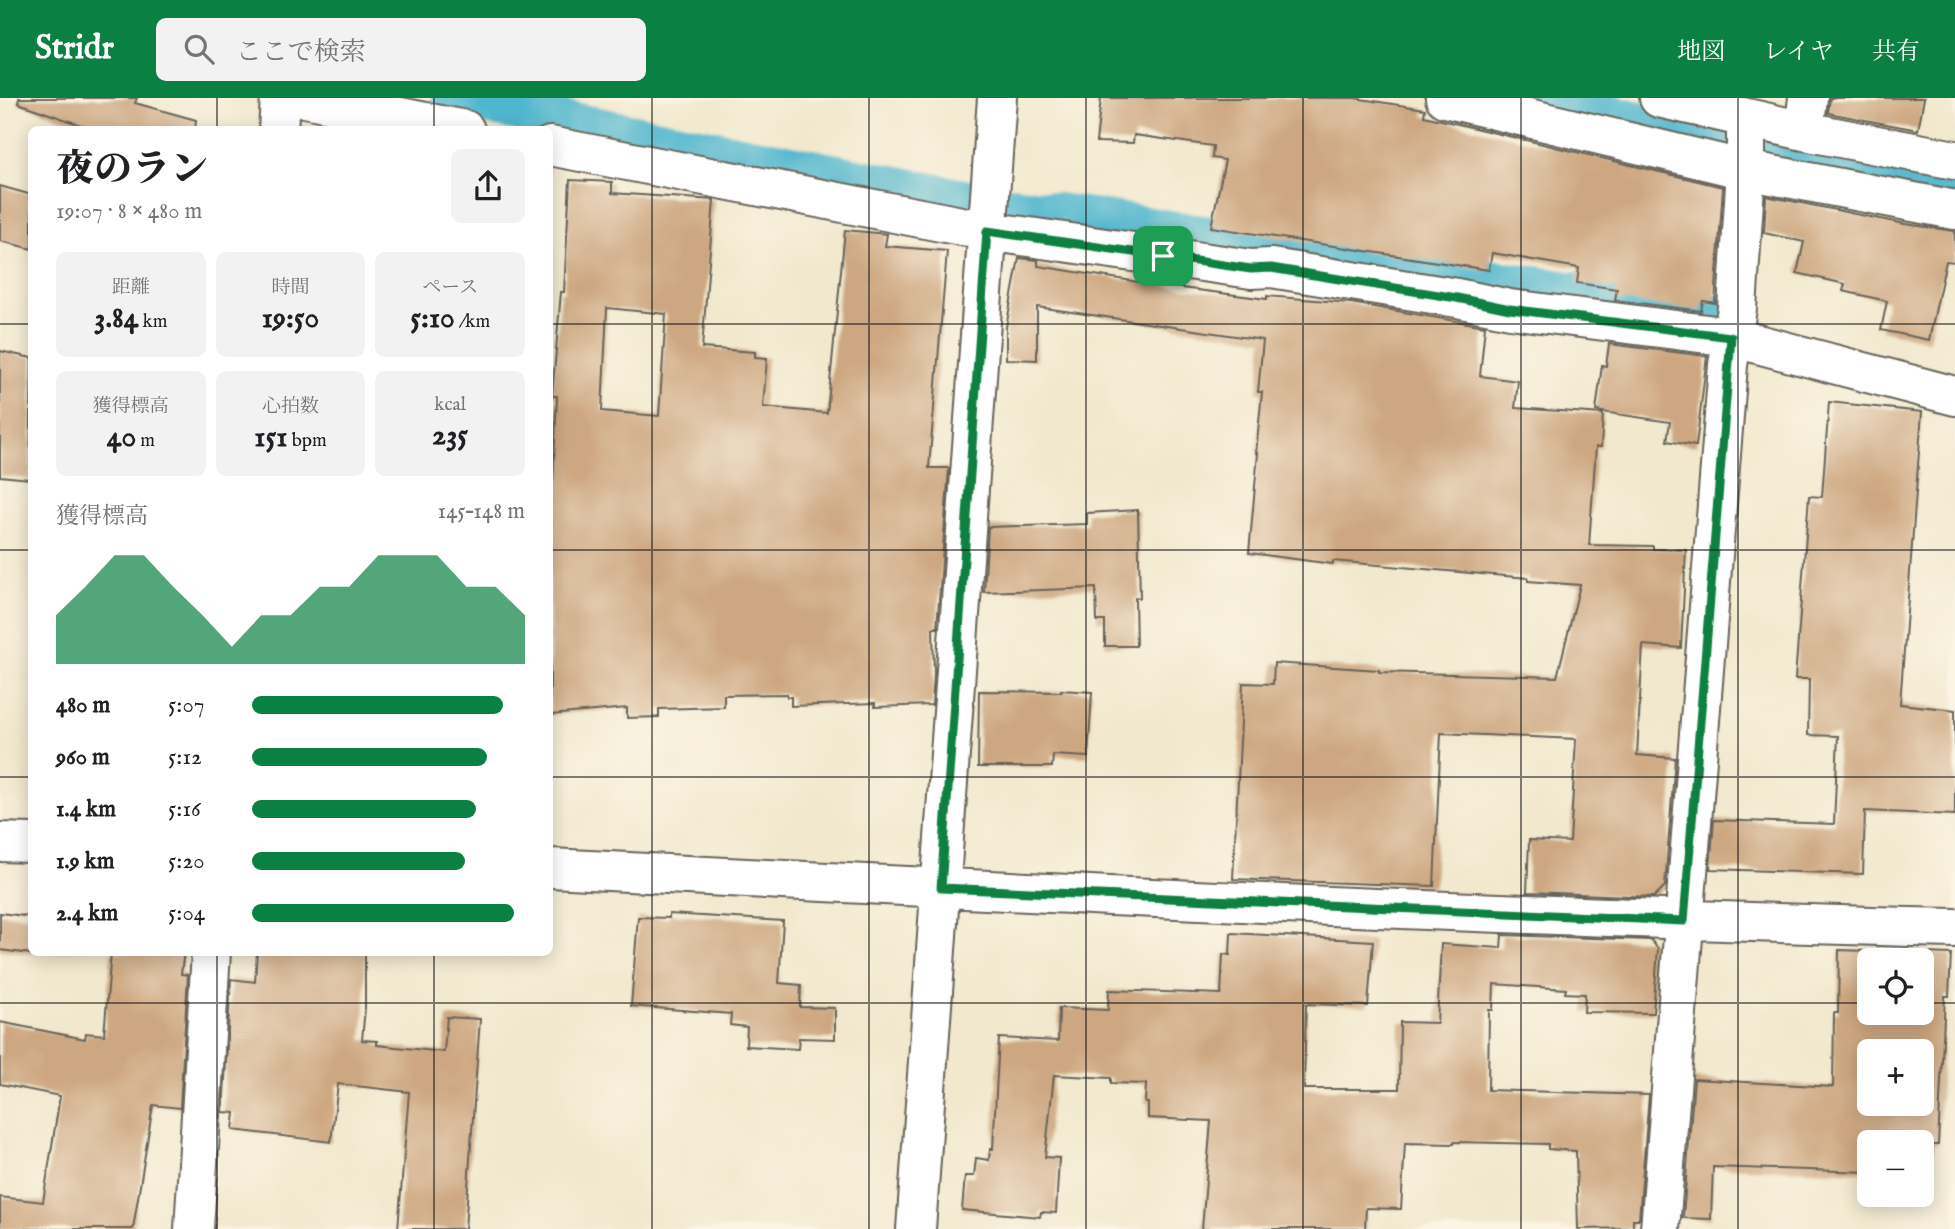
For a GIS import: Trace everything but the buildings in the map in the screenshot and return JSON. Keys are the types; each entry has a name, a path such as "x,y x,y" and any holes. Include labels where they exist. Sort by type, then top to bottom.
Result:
{"street":[{"path":"278,126 280,98"},
{"path":"305,98 445,126"},
{"path":"916,1229 997,98"},
{"path":"1445,98 1746,144 1955,210"},
{"path":"1658,98 1746,144"},
{"path":"1746,144 1806,115 1955,160"},
{"path":"1660,1229 1731,337 1737,308 1746,144"},
{"path":"553,147 987,231 1251,269 1271,268 1510,309 1731,337 1955,396"},
{"path":"0,842 28,844"},
{"path":"553,868 1684,921 1955,928"},
{"path":"194,1229 211,956"}],"waterway":[{"path":"451,98 969,200"},
{"path":"1545,98 1663,127 1955,189"},
{"path":"1013,206 1712,313"}],"route":[{"path":"987,231 1163,256 1251,269 1271,268 1510,309 1731,337 1684,921 941,888 987,231"}]}
